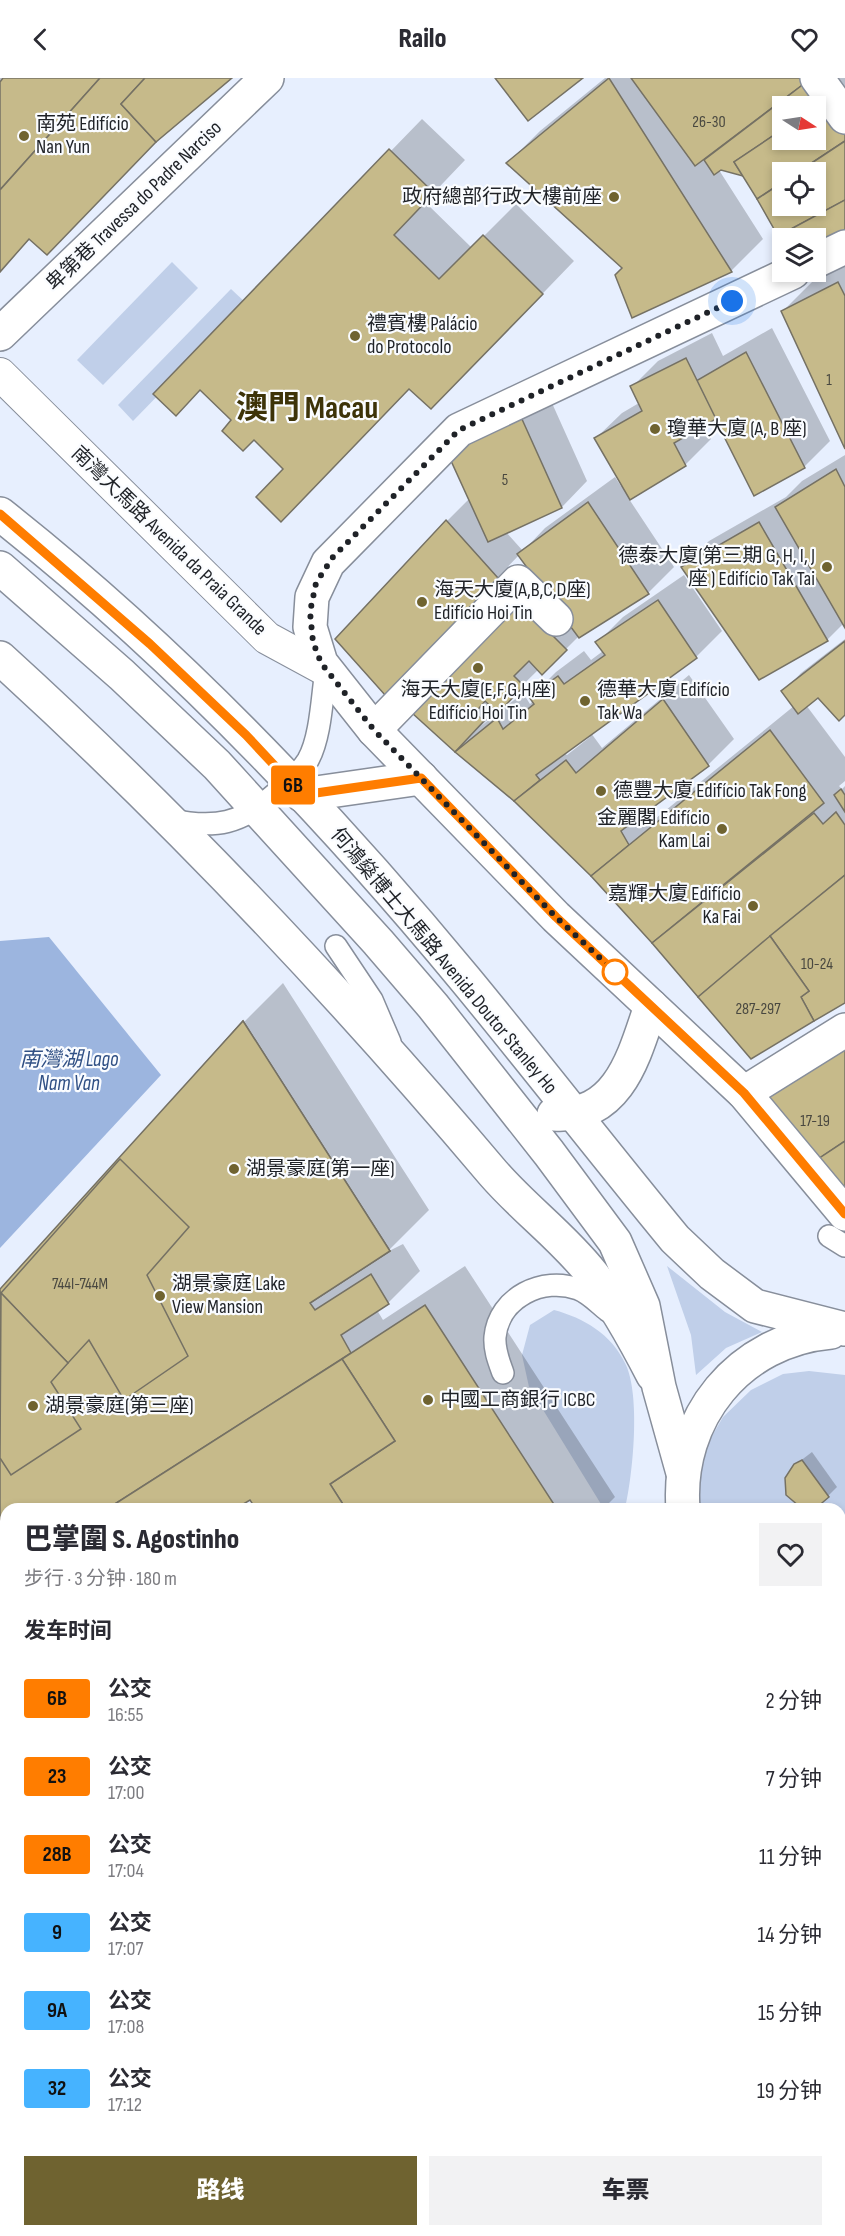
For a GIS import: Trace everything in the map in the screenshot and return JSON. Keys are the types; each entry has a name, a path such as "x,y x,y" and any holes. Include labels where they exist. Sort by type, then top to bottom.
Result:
{"street":[{"name":"卑第巷 Travessa do Padre Narciso","path":"0,334 267,78"},
{"path":"817,78 845,117"},
{"path":"826,256 845,247"},
{"path":"326,670 313,642 309,620 312,597 320,576 333,557 459,430 772,282"},
{"name":"南灣大馬路 Avenida da Praia Grande","path":"0,374 267,638 326,670 374,730 556,917 744,1093 840,1232"},
{"name":"何鴻燊博士大馬路 Avenida Doutor Stanley Ho","path":"0,514 150,644 246,735 296,788 464,979 675,1239 712,1274 755,1306 845,1330"},
{"name":"何鴻燊博士大馬路 Avenida Doutor Stanley Ho","path":"0,568 122,675 217,765 258,809 399,966 511,1104 615,1242 643,1306 680,1494"},
{"path":"374,730 518,582 556,619"},
{"path":"0,658 167,819 399,1062 502,1184 592,1274 629,1329 659,1387"},
{"path":"296,788 421,778"},
{"path":"511,1104 543,1114 574,1115 610,1095 630,1068 651,1006"},
{"path":"744,1093 845,1030"},
{"path":"680,1494 688,1447 703,1412 718,1390 737,1370 759,1354 789,1340 815,1333 845,1330"}],"lane":[{"path":"167,819 197,825 235,821 296,788 308,759 318,723 326,670"},
{"path":"336,945 372,1000 399,1062"},
{"path":"503,1373 496,1356 495,1337 500,1319 511,1303 525,1292 543,1285 562,1284 580,1290 629,1329"}],"shaded area":[{"path":"172,262 198,288 103,385 77,360"},
{"path":"231,289 247,304 133,421 118,405"},
{"path":"667,1266 725,1312 762,1332 726,1348 696,1375 691,1335"},
{"path":"554,1310 576,1318 604,1336 625,1363 633,1394 634,1414 633,1456 626,1503 600,1503 529,1387 522,1355 530,1325"},
{"path":"809,1371 845,1375 845,1503 692,1503 698,1460 723,1417 751,1390 783,1374"}],"water":[{"name":"南灣湖 Lago Nam Van","path":"49,937 161,1075 0,1248 0,941"}],"building":[{"name":"南苑 Edifício Nan Yun","path":"3,78 100,78 0,190 0,82"},
{"path":"100,78 145,78 121,104 156,142 47,255 29,239 0,272 0,190"},
{"path":"145,78 232,78 156,142 121,104"},
{"path":"495,78 583,78 528,121"},
{"name":"政府總部行政大樓前座","path":"609,78 732,272 632,318 615,275 622,268 506,163"},
{"path":"631,78 801,78 805,83 788,96 772,96 772,108 695,166"},
{"path":"805,83 815,96 788,96"},
{"path":"772,108 772,136 734,162 743,176 721,170 714,175 704,160"},
{"path":"826,110 845,132 845,141 813,162 772,162 772,189 757,199 734,162 772,136 772,150 826,150"},
{"path":"845,141 845,200 826,210 826,162 813,162"},
{"name":"禮賓樓 Palácio do Protocolo","path":"389,149 434,193 394,235 439,279 483,235 543,294 431,409 409,389 281,522 256,497 283,469 254,440 243,451 222,431 231,420 200,390 176,416 153,394"},
{"path":"772,189 772,216 815,216 793,228 773,228 757,199"},
{"path":"845,200 845,238 826,246 826,228 793,228 815,216 826,216 826,210"},
{"path":"838,282 845,296 845,449 781,311"},
{"path":"746,352 805,468 754,496 696,381"},
{"name":"瓊華大廈 (A, B 座)","path":"686,358 716,419 674,443 686,466 630,500 594,438 642,411 630,386"},
{"path":"521,417 562,508 488,542 447,452"},
{"name":"德泰大廈(第三期 G, H, I, J 座 ) Edifício Tak Tai","path":"836,469 845,487 845,628 775,507"},
{"path":"588,502 649,594 579,638 517,554"},
{"name":"海天大廈(A,B,C,D座) Edifício Hoi Tin","path":"446,520 498,578 385,695 335,639"},
{"path":"759,522 828,641 759,680 681,567"},
{"name":"海天大廈(E,F,G,H座) Edifício Hoi Tin","path":"509,592 567,650 542,675 529,661 514,676 524,686 498,713 485,701 475,713 484,721 455,752 401,703"},
{"name":"德華大廈 Edifício Tak Wa","path":"658,600 697,658 536,775 540,780 514,801 455,752 497,718 503,729 534,704 529,697 558,676 564,684 605,655 595,642"},
{"path":"845,641 845,715 839,721 818,698 798,714 781,691"},
{"name":"德豐大廈 Edifício Tak Fong","path":"663,699 709,766 621,831 629,845 591,876 514,801 566,760 576,773"},
{"name":"金麗閣 Edifício Kam Lai","path":"770,730 824,803 652,943 591,876"},
{"path":"841,789 845,795 845,812 834,795"},
{"name":"嘉輝大廈 Edifício Ka Fai","path":"836,812 845,825 845,875 698,997 652,943 814,813 823,824"},
{"path":"845,875 845,1003 814,1021 801,997 809,991 770,936"},
{"path":"770,936 809,991 801,997 814,1021 751,1059 698,997"},
{"name":"湖景豪庭(第一座)","path":"243,1021 390,1251 310,1303 233,1179 189,1227 120,1159"},
{"name":"湖景豪庭 Lake View Mansion","path":"243,1021 390,1251 310,1303 315,1310 371,1274 389,1304 341,1335 351,1353 116,1503 0,1503 0,1289"},
{"path":"845,1050 845,1141 818,1159 767,1102 767,1094"},
{"path":"845,1141 845,1201 818,1159"},
{"path":"120,1159 189,1227 147,1275 188,1356 124,1400 89,1340 68,1363 1,1293"},
{"name":"湖景豪庭(第三座)","path":"1,1293 68,1363 51,1382 81,1429 11,1475 0,1458"},
{"name":"中國工商銀行 ICBC","path":"425,1305 553,1503 342,1503 330,1484 395,1441 342,1359"},
{"path":"342,1359 395,1441 330,1484 342,1503 252,1503 250,1500 245,1503 116,1503"},
{"path":"802,1460 829,1497 822,1503 795,1503 786,1495 785,1478 794,1464"}],"bus line":[{"name":"6B","path":"0,514 150,644 246,735 302,795 421,778 556,917 744,1093 845,1214"}],"place":[{"name":"南苑 Edifício Nan Yun","path":"24,136"},
{"name":"政府總部行政大樓前座","path":"614,197"},
{"name":"禮賓樓 Palácio do Protocolo","path":"355,336"},
{"name":"瓊華大廈 (A, B 座)","path":"655,429"},
{"name":"德泰大廈(第三期 G, H, I, J 座 ) Edifício Tak Tai","path":"827,567"},
{"name":"海天大廈(A,B,C,D座) Edifício Hoi Tin","path":"422,602"},
{"name":"海天大廈(E,F,G,H座) Edifício Hoi Tin","path":"478,668"},
{"name":"德華大廈 Edifício Tak Wa","path":"585,701"},
{"name":"德豐大廈 Edifício Tak Fong","path":"601,791"},
{"name":"金麗閣 Edifício Kam Lai","path":"722,829"},
{"name":"嘉輝大廈 Edifício Ka Fai","path":"753,906"},
{"name":"湖景豪庭(第一座)","path":"234,1169"},
{"name":"湖景豪庭 Lake View Mansion","path":"160,1296"},
{"name":"中國工商銀行 ICBC","path":"428,1400"},
{"name":"湖景豪庭(第三座)","path":"33,1406"}],"district":[{"name":"澳門 Macau","path":"307,408"}],"route":[{"path":"615,972 556,917 374,730 321,663 313,642 309,620 312,597 320,576 333,557 459,430 732,301"}]}
